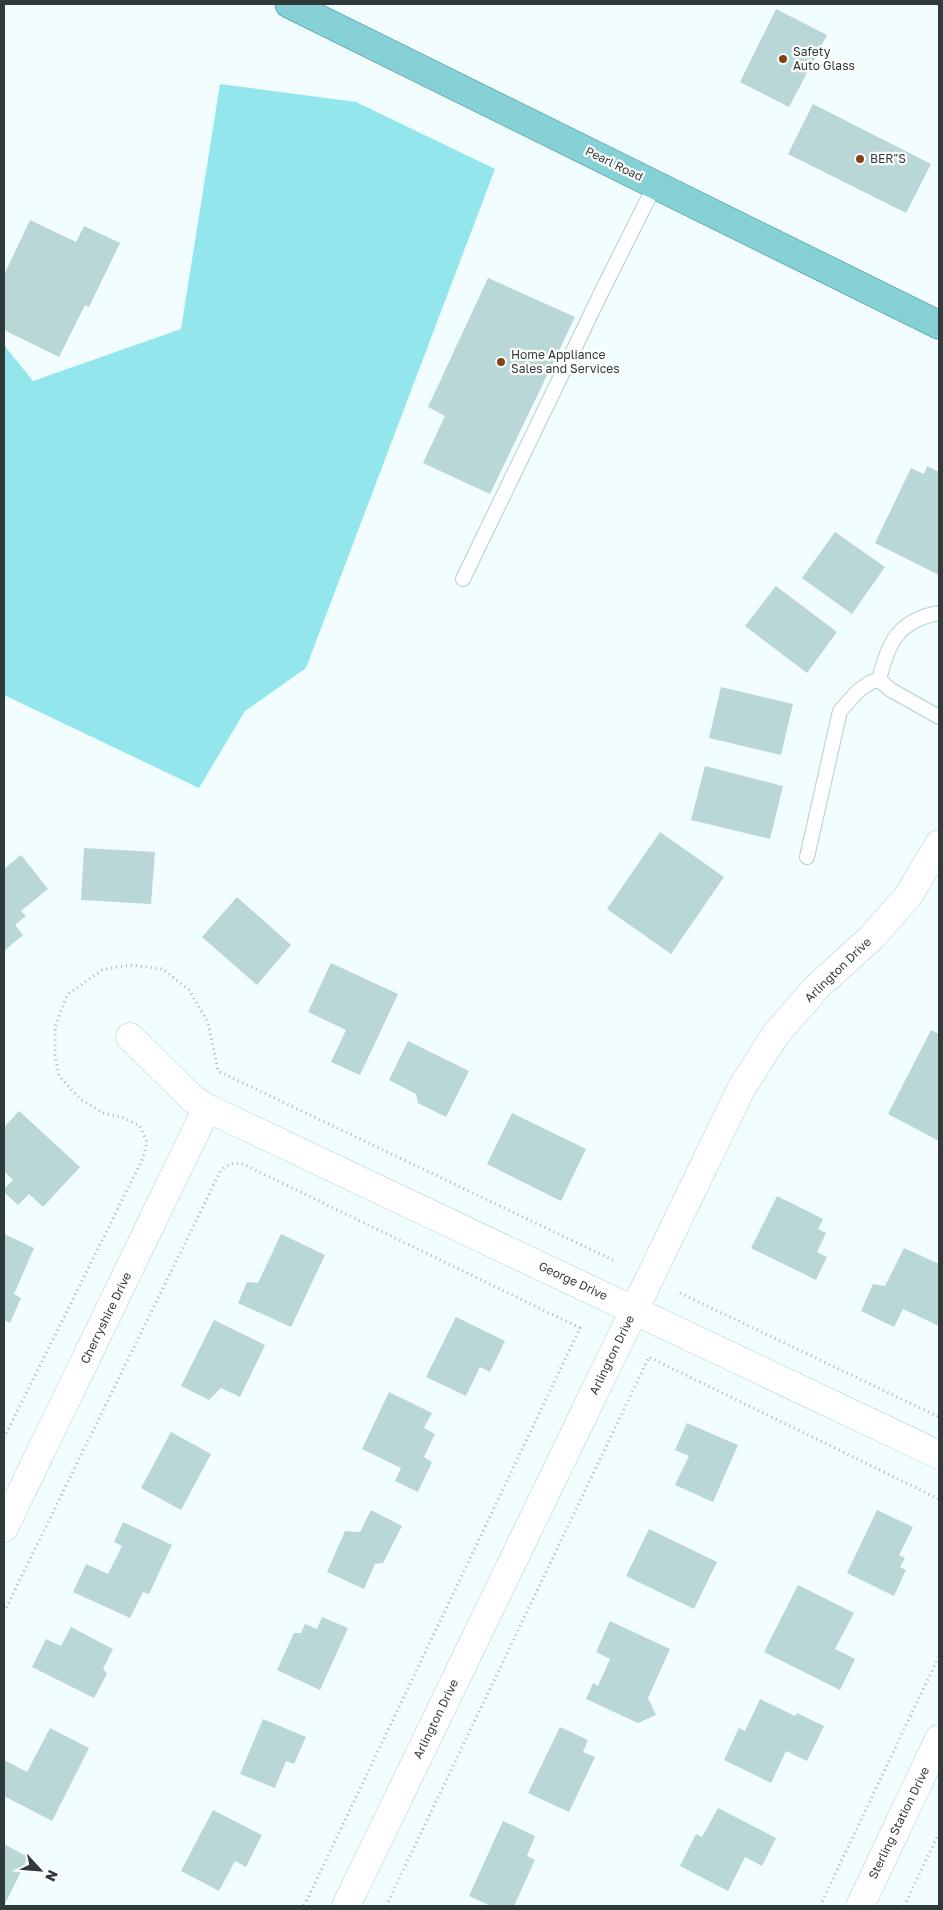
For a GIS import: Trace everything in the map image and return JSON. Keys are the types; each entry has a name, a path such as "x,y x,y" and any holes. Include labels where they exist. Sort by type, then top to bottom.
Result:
{"main road":[{"name":"Pearl Road","path":"289,4 939,325"}],"street":[{"name":"Arlington Drive","path":"346,1906 742,1087 776,1034 817,987 872,937 908,896 939,844"},
{"name":"George Drive","path":"130,1037 193,1099 207,1108 939,1455"},
{"name":"Cherryshire Drive","path":"4,1528 207,1108"},
{"name":"Sterling Station Drive","path":"860,1906 939,1739"}],"lane":[{"path":"463,579 603,288 655,185"},
{"path":"879,680 888,648 904,627 923,616 939,613"},
{"path":"879,680 891,690 939,717"},
{"path":"807,857 840,711 858,691 871,682 879,680"}],"path":[{"path":"4,1612 221,1170 228,1164 235,1162 243,1164 580,1328 304,1906"},
{"path":"680,1293 939,1417"},
{"path":"386,1906 649,1358 939,1499"},
{"path":"820,1906 939,1656"},
{"path":"904,1906 939,1833"}],"shaded area":[{"path":"220,84 356,102 495,169 306,668 245,711 199,788 4,695 4,345 33,381 181,329"}],"building":[{"name":"Safety Auto Glass","path":"776,9 827,35 789,107 740,82"},
{"name":"BER\"S","path":"813,104 931,164 906,213 788,154"},
{"path":"30,220 76,242 84,226 120,243 89,307 85,305 59,357 4,330 4,275"},
{"name":"Home Appliance Sales and Services","path":"488,278 575,317 490,494 423,463 445,416 428,407"},
{"path":"927,466 939,472 939,575 875,543 911,468 924,474"},
{"path":"835,532 885,567 852,614 802,578"},
{"path":"776,586 837,632 807,673 745,626"},
{"path":"721,687 793,704 781,755 709,738"},
{"path":"705,766 783,786 770,839 691,820"},
{"path":"660,832 724,877 671,954 607,909"},
{"path":"84,848 155,852 151,904 81,900"},
{"path":"21,855 48,889 21,911 26,916 15,925 23,935 4,951 4,869"},
{"path":"237,897 291,945 257,985 202,937"},
{"path":"331,963 398,994 360,1075 331,1062 346,1030 308,1012"},
{"path":"931,1030 939,1034 939,1141 888,1114"},
{"path":"408,1041 469,1071 446,1117 418,1103 416,1094 389,1080"},
{"path":"19,1111 80,1167 43,1207 29,1194 18,1205 4,1192 4,1189 13,1180 4,1171 4,1127"},
{"path":"512,1113 586,1149 561,1201 487,1164"},
{"path":"777,1196 823,1219 818,1229 826,1233 817,1252 827,1257 816,1280 751,1248"},
{"path":"4,1234 34,1248 14,1294 21,1298 10,1323 4,1320"},
{"path":"281,1234 325,1255 291,1327 238,1303 247,1282 258,1283"},
{"path":"904,1248 939,1264 939,1326 903,1309 894,1327 861,1311 873,1284 885,1286"},
{"path":"456,1317 505,1341 490,1372 480,1367 466,1396 426,1377"},
{"path":"214,1320 265,1345 240,1397 221,1388 209,1400 181,1386"},
{"path":"389,1392 432,1413 424,1428 435,1434 424,1457 432,1462 418,1492 395,1481 401,1468 362,1449"},
{"path":"687,1423 738,1445 713,1502 675,1485 689,1456 675,1450"},
{"path":"171,1432 211,1454 181,1510 141,1488"},
{"path":"371,1510 402,1526 383,1563 375,1564 364,1589 327,1572 345,1531 360,1532"},
{"path":"877,1510 913,1527 899,1555 905,1558 900,1567 906,1570 894,1596 847,1573"},
{"path":"123,1522 172,1545 149,1594 143,1592 130,1618 73,1592 86,1564 108,1574 122,1546 114,1542"},
{"path":"649,1529 717,1562 694,1609 626,1576"},
{"path":"798,1585 854,1613 835,1649 855,1659 840,1690 764,1652"},
{"path":"322,1617 348,1628 320,1690 277,1670 294,1633 301,1633 305,1624 317,1629"},
{"path":"610,1621 670,1649 648,1698 656,1715 638,1723 586,1699 593,1683 598,1686 610,1659 596,1652"},
{"path":"71,1627 113,1649 103,1669 107,1674 94,1698 32,1667 46,1639 61,1646"},
{"path":"760,1699 795,1716 797,1713 824,1726 807,1761 786,1751 771,1783 724,1760 739,1728 745,1731"},
{"path":"263,1719 306,1737 294,1764 286,1761 275,1788 240,1774"},
{"path":"560,1727 588,1740 583,1752 595,1757 569,1812 528,1793"},
{"path":"50,1728 89,1748 52,1821 4,1796 4,1760 27,1772"},
{"path":"718,1808 776,1838 762,1866 745,1857 728,1891 680,1866 696,1834 702,1837"},
{"path":"213,1810 262,1835 246,1867 235,1861 219,1891 181,1871"},
{"path":"503,1821 535,1836 527,1856 535,1860 514,1906 491,1906 469,1896"},
{"path":"4,1844 28,1857 4,1906"}],"place":[{"name":"Safety Auto Glass","path":"783,59"},
{"name":"BER\"S","path":"860,159"},
{"name":"Home Appliance Sales and Services","path":"501,362"}]}
